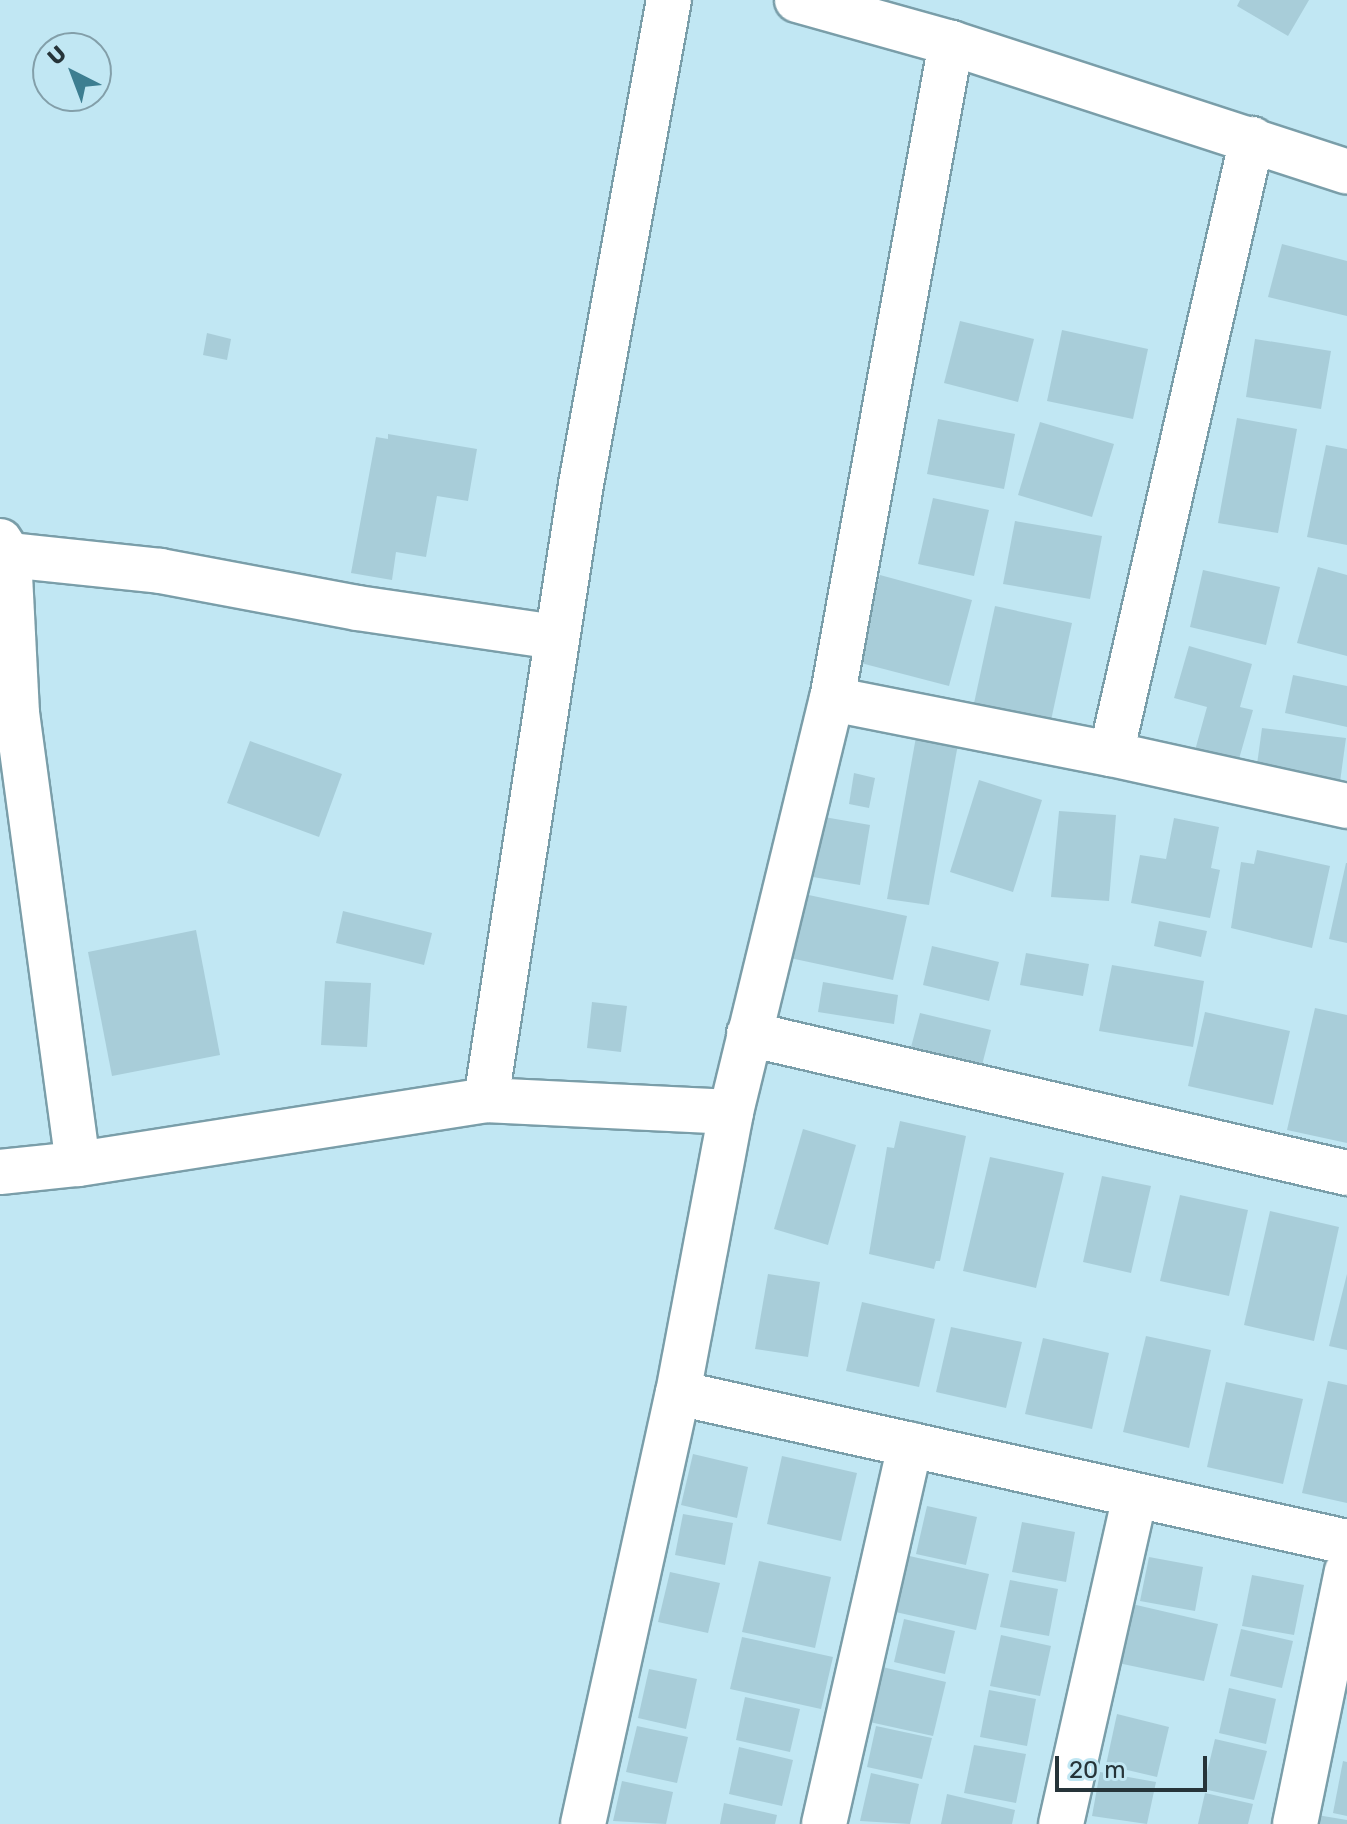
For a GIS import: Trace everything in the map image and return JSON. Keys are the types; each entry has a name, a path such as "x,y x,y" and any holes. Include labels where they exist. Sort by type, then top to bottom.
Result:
{"street":[{"path":"486,1100 556,637 669,0"},
{"path":"797,0 951,43 1347,172"},
{"path":"583,1824 678,1393 731,1112 832,699 951,43"},
{"path":"1111,754 1252,139"},
{"path":"78,1164 17,713 4,548 160,571 357,608 556,637"},
{"path":"832,699 1111,754 1347,806"},
{"path":"749,1034 1347,1173"},
{"path":"0,1172 78,1164 486,1100 731,1112"},
{"path":"678,1393 1347,1542"},
{"path":"824,1824 910,1445"},
{"path":"1061,1824 1135,1496"},
{"path":"1295,1824 1347,1571"}],"building":[{"path":"1240,0 1309,0 1288,36 1237,6"},
{"path":"1282,244 1347,261 1347,316 1268,297"},
{"path":"960,321 1034,339 1018,402 944,383"},
{"path":"1062,330 1148,349 1133,419 1047,401"},
{"path":"207,333 231,339 227,360 203,355"},
{"path":"1255,339 1331,351 1321,409 1246,397"},
{"path":"1237,418 1297,429 1278,533 1218,523"},
{"path":"938,419 1015,434 1004,489 927,474"},
{"path":"1040,422 1114,444 1092,517 1018,495"},
{"path":"388,434 477,449 468,501 437,496 426,557 396,552 392,580 351,573 376,437 388,439"},
{"path":"1326,445 1347,449 1347,545 1307,537"},
{"path":"933,498 989,510 974,576 918,564"},
{"path":"1015,521 1102,536 1090,599 1003,584"},
{"path":"1318,567 1347,575 1347,656 1297,643"},
{"path":"1203,570 1280,587 1266,645 1190,627"},
{"path":"880,575 972,600 949,686 857,662"},
{"path":"995,606 1072,623 1050,725 973,708"},
{"path":"1189,646 1252,664 1240,707 1253,710 1237,766 1194,754 1207,707 1174,698"},
{"path":"1293,675 1347,686 1347,727 1285,713"},
{"path":"1262,728 1346,738 1340,782 1256,772"},
{"path":"916,737 958,744 929,905 887,899"},
{"path":"250,741 342,774 319,837 227,803"},
{"path":"854,773 875,778 869,808 849,804"},
{"path":"979,780 1042,800 1013,892 950,872"},
{"path":"1059,811 1116,815 1109,901 1051,897"},
{"path":"824,817 870,825 860,885 813,877"},
{"path":"1174,818 1219,827 1211,868 1220,870 1210,918 1131,903 1140,855 1166,859"},
{"path":"1257,850 1330,866 1312,948 1231,928 1241,862 1254,864"},
{"path":"1347,863 1347,943 1329,939"},
{"path":"804,894 907,916 893,980 790,958"},
{"path":"343,911 432,933 424,965 336,943"},
{"path":"1159,921 1207,931 1201,957 1154,946"},
{"path":"196,930 220,1055 112,1076 88,952"},
{"path":"932,946 999,962 989,1001 923,985"},
{"path":"1026,953 1089,964 1083,996 1020,985"},
{"path":"1112,965 1204,981 1193,1047 1099,1031"},
{"path":"325,981 371,983 367,1047 321,1045"},
{"path":"823,982 898,995 894,1024 818,1012"},
{"path":"592,1002 627,1006 621,1052 587,1048"},
{"path":"1315,1008 1347,1015 1347,1143 1287,1130"},
{"path":"1205,1012 1290,1031 1273,1105 1188,1086"},
{"path":"920,1013 991,1030 981,1069 910,1051"},
{"path":"900,1121 966,1136 940,1261 936,1261 934,1269 869,1254 887,1147 894,1148"},
{"path":"803,1129 856,1145 828,1245 774,1229"},
{"path":"990,1157 1064,1173 1036,1288 963,1271"},
{"path":"1102,1176 1151,1186 1131,1273 1083,1262"},
{"path":"1180,1195 1248,1210 1229,1296 1160,1281"},
{"path":"1270,1211 1339,1227 1314,1341 1244,1325"},
{"path":"768,1274 820,1282 808,1357 755,1349"},
{"path":"1347,1274 1347,1350 1329,1346"},
{"path":"862,1302 935,1319 919,1387 846,1371"},
{"path":"951,1327 1022,1342 1006,1408 936,1392"},
{"path":"1146,1336 1211,1350 1189,1448 1123,1432"},
{"path":"1043,1338 1109,1353 1092,1429 1025,1414"},
{"path":"1328,1381 1347,1385 1347,1503 1302,1493"},
{"path":"1226,1382 1303,1399 1283,1484 1207,1467"},
{"path":"693,1454 748,1467 737,1518 681,1505"},
{"path":"782,1456 857,1473 841,1541 767,1524"},
{"path":"927,1506 977,1517 966,1565 916,1554"},
{"path":"683,1514 733,1523 725,1565 675,1555"},
{"path":"1022,1522 1075,1532 1066,1582 1012,1572"},
{"path":"905,1555 989,1574 976,1630 891,1611"},
{"path":"1149,1557 1203,1567 1195,1611 1140,1601"},
{"path":"759,1561 831,1577 815,1648 742,1632"},
{"path":"670,1572 720,1583 708,1633 658,1622"},
{"path":"1252,1575 1304,1585 1294,1635 1242,1626"},
{"path":"1010,1580 1058,1589 1049,1636 1000,1627"},
{"path":"1132,1604 1218,1624 1204,1681 1118,1663"},
{"path":"904,1619 955,1631 945,1674 894,1662"},
{"path":"1241,1629 1293,1641 1282,1688 1230,1676"},
{"path":"1001,1635 1051,1646 1040,1696 990,1686"},
{"path":"742,1637 833,1657 821,1709 730,1689"},
{"path":"878,1666 946,1682 933,1736 865,1721"},
{"path":"649,1669 697,1679 686,1729 638,1718"},
{"path":"1229,1688 1276,1699 1266,1744 1219,1733"},
{"path":"989,1690 1036,1699 1027,1746 980,1737"},
{"path":"745,1697 800,1709 790,1752 736,1740"},
{"path":"1117,1714 1169,1727 1157,1777 1106,1765"},
{"path":"637,1726 688,1737 677,1783 626,1772"},
{"path":"876,1726 932,1738 922,1779 867,1767"},
{"path":"1215,1739 1267,1751 1254,1800 1203,1789"},
{"path":"974,1745 1026,1754 1016,1803 964,1793"},
{"path":"739,1747 793,1760 782,1806 729,1794"},
{"path":"1343,1761 1347,1762 1347,1816 1333,1813"},
{"path":"1100,1772 1156,1782 1147,1824 1092,1816"},
{"path":"871,1773 919,1784 910,1824 860,1821"},
{"path":"622,1781 673,1792 666,1824 613,1821"},
{"path":"1205,1793 1253,1804 1248,1824 1198,1824"},
{"path":"947,1794 1015,1810 1012,1824 941,1824"},
{"path":"724,1803 777,1815 775,1824 720,1824"},
{"path":"1311,1814 1347,1820 1347,1824 1309,1824"}]}
